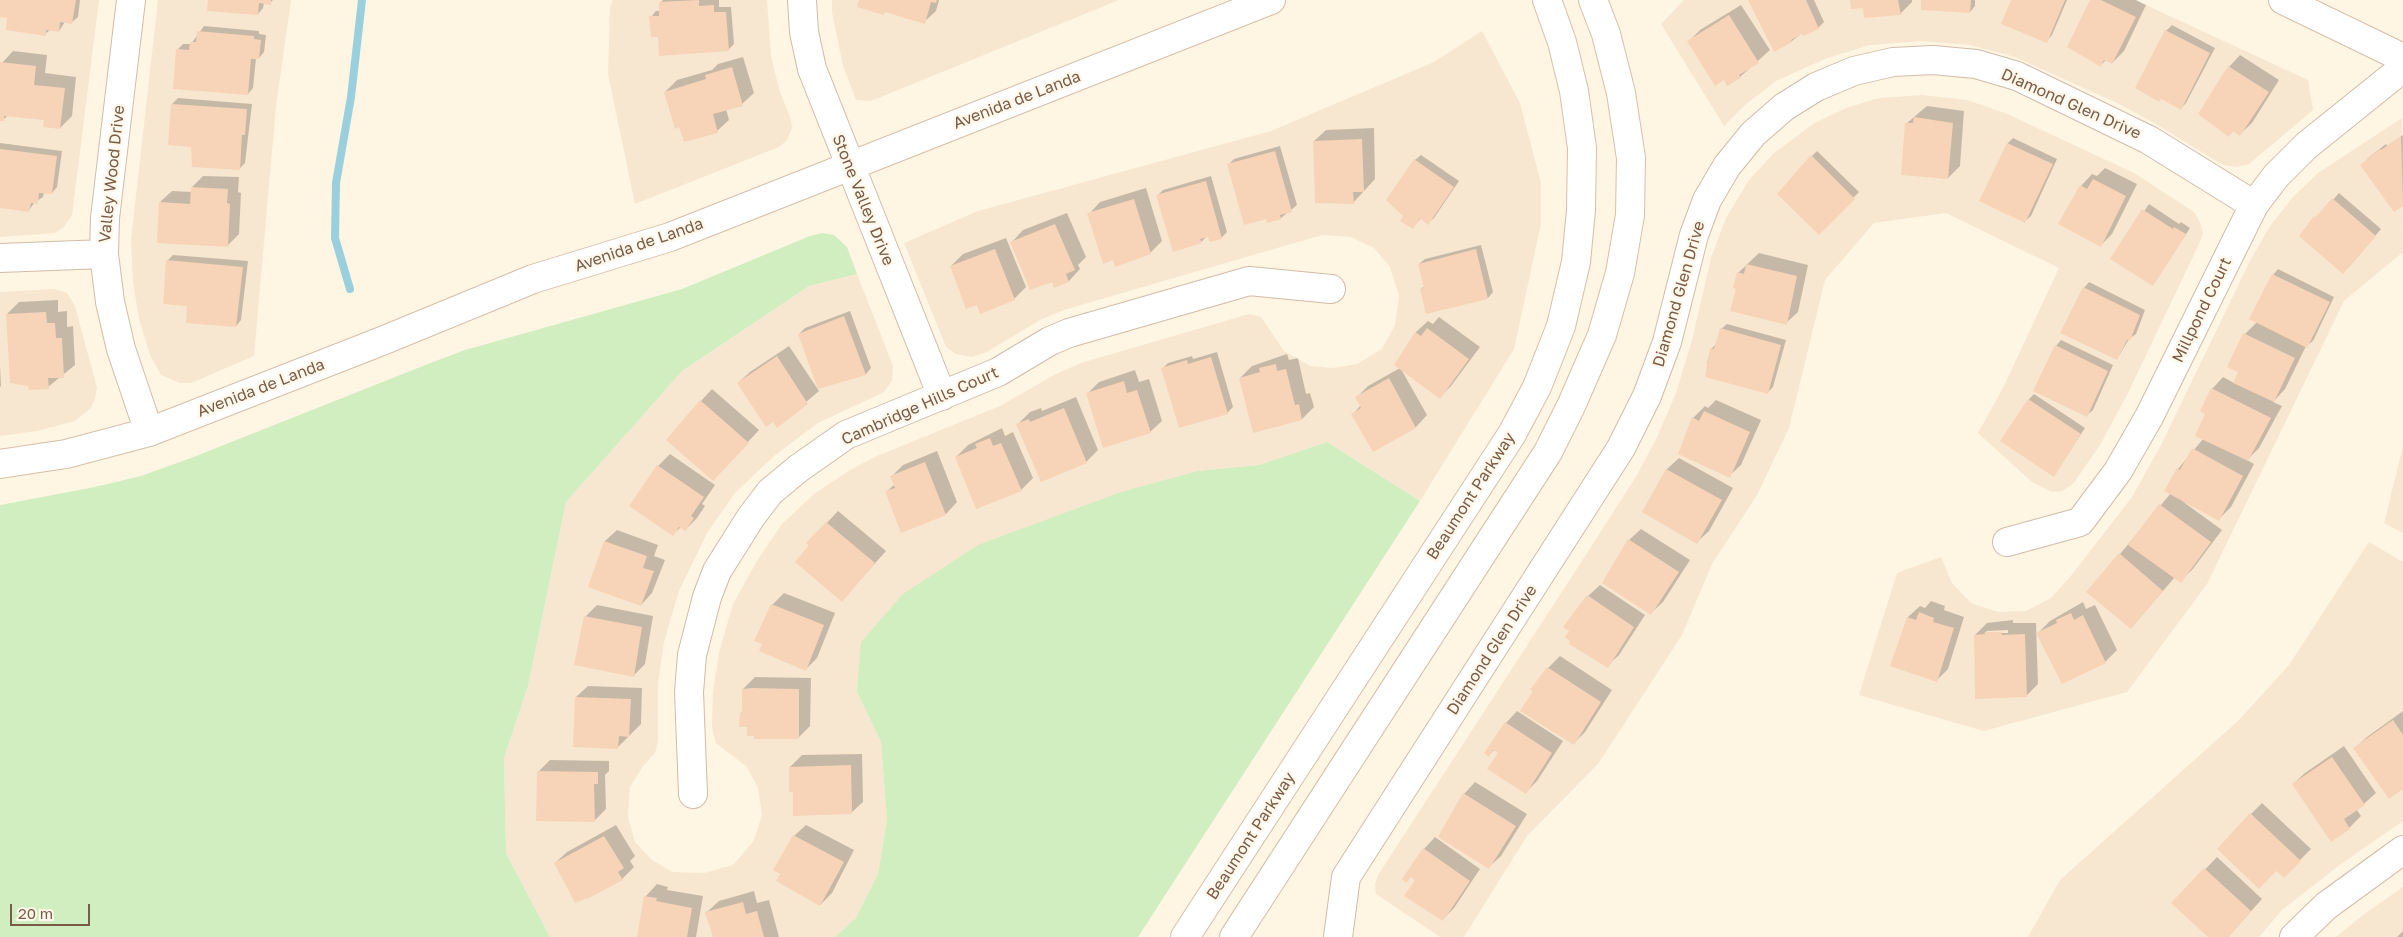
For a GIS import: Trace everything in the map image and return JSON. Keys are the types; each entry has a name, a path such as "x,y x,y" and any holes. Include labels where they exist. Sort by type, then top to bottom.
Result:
{"street":[{"name":"Valley Wood Drive","path":"131,0 105,218 104,254 110,302 121,349 149,432"},
{"name":"Stone Valley Drive","path":"802,0 804,32 812,69 942,396"},
{"name":"Avenida de Landa","path":"0,464 66,454 149,432 382,341 533,279 670,238 849,165 1271,0"},
{"name":"Beaumont Parkway","path":"1185,937 1512,434 1537,387 1561,326 1576,262 1581,210 1582,148 1574,91 1562,42 1547,0"},
{"path":"1234,937 1548,452 1572,406 1602,335 1620,273 1630,215 1631,158 1621,93 1606,34 1593,0"},
{"path":"2283,0 2403,58"},
{"name":"Diamond Glen Drive","path":"1338,937 1346,878 1621,448 1647,396 1667,342 1694,235 1708,200 1727,166 1753,134 1784,107 1816,87 1854,71 1893,62 1933,60 1976,64 2017,76 2149,140 2254,205"},
{"name":"Millpond Court","path":"2007,542 2080,522 2118,471 2149,417 2254,205 2276,176 2306,146 2403,68"},
{"path":"0,258 104,254"},
{"name":"Cambridge Hills Court","path":"693,794 689,692 696,636 707,597 717,571 751,517 770,492 846,436 998,372 1069,332 1249,281 1331,289"},
{"path":"2294,937 2326,906 2403,850"}],"shaded area":[{"path":"0,0 99,0 72,215 64,227 55,233 0,237"},
{"path":"158,0 291,0 276,106 254,356 191,383 180,383 161,375 150,355 139,319 133,282 131,240"},
{"path":"613,0 767,0 771,56 779,89 791,120 792,128 787,140 779,147 635,204 608,74 610,7"},
{"path":"832,0 1119,0 871,101 856,100 843,66 832,12"},
{"path":"1684,0 2135,0 2308,80 2313,110 2249,164 2237,167 2223,165 2156,124 2117,103 2015,57 1970,45 1922,41 1870,45 1827,58 1776,81 1745,105 1724,126 1661,24"},
{"path":"1482,31 1520,103 1541,183 1541,224 1514,349 1420,501 1327,442 1259,465 1198,471 857,692 881,742 887,819 878,874 856,918 835,937 550,937 506,853 504,758 528,686 566,502 682,371 809,286 857,274 893,366 892,381 884,392 818,423 774,456 735,493 707,533 679,591 664,642 658,683 658,741 655,753 643,766 630,787 628,817 635,842 652,860 673,872 704,873 733,865 753,842 762,815 758,788 747,767 716,743 712,728 713,692 719,652 733,604 757,561 782,524 814,494 850,470 877,456 1000,406 1054,375 1081,363 1249,314 1261,317 1284,351 1310,366 1334,368 1357,364 1382,349 1395,325 1399,296 1390,267 1374,248 1351,237 1322,235 1064,310 1040,320 987,352 972,357 956,354 946,347 904,243 978,211 1271,131 1434,62"},
{"path":"1922,95 1967,100 2005,113 2134,173 2194,212 2200,222 2203,233 2199,244 2127,395 2100,445 2073,484 2062,491 2052,492 2032,482 1978,433 2004,386 2059,268 1946,213 1874,223 1825,280 1789,428 1757,495 1712,564 1682,635 1598,764 1527,836 1464,937 1440,937 1376,894 1375,884 1378,875 1637,475 1658,435 1676,393 1692,340 1711,258 1726,218 1749,180 1773,154 1813,124 1846,108 1879,98"},
{"path":"2402,118 2403,252 2344,301 2207,584 2127,692 1984,731 1859,695 1897,573 1941,557 1952,583 1971,603 1998,612 2026,611 2051,598 2070,577 2132,497 2161,445 2250,261 2270,226 2293,197 2318,173"},
{"path":"54,289 67,293 75,306 97,388 95,399 90,409 75,421 37,431 0,436 0,292"},
{"path":"2403,446 2403,533 2384,523"},
{"path":"2369,542 2403,562 2403,821 2341,864 2282,910 2259,937 2028,937 2060,880 2238,721 2289,665"},
{"path":"2403,887 2403,937 2336,937 2363,915"}],"green space":[{"path":"822,233 834,235 847,247 857,274 809,286 682,371 566,502 528,686 504,758 506,853 550,937 0,937 0,505 95,487 141,476 465,350 682,289 810,236"},
{"path":"1327,442 1420,501 1138,937 835,937 856,918 878,874 887,819 881,742 857,692 861,642 903,594 978,545 1121,492 1198,471 1259,465"}],"building":[{"path":"0,0 76,0 72,24 60,22 59,32 46,30 46,36 6,30 7,18 0,17"},
{"path":"208,0 271,0 271,5 259,3 258,15 207,11"},
{"path":"699,0 699,6 714,5 714,12 726,12 729,51 659,56 658,37 651,37 649,16 659,16 659,2"},
{"path":"859,0 937,0 936,3 931,2 925,24 885,12 884,15 857,7"},
{"path":"1748,0 1806,0 1819,29 1803,36 1802,34 1774,52"},
{"path":"1850,0 1898,0 1901,15 1864,18 1863,8 1851,9"},
{"path":"1921,0 1971,0 1970,13 1921,10"},
{"path":"2011,0 2065,0 2047,43 2001,24"},
{"path":"2090,0 2101,0 2136,17 2112,64 2104,60 2101,67 2067,47"},
{"path":"1729,15 1759,63 1739,75 1741,78 1727,86 1724,80 1715,86 1687,41"},
{"path":"2165,30 2210,53 2181,110 2161,99 2159,102 2135,88"},
{"path":"197,31 254,36 254,39 261,40 259,59 251,59 248,95 173,89 176,49 189,50 190,42 196,42"},
{"path":"0,62 36,66 34,85 65,88 60,129 43,127 44,120 4,116 4,121 0,121"},
{"path":"2228,66 2269,92 2240,136 2233,131 2229,137 2198,114"},
{"path":"732,67 743,106 713,114 718,133 684,142 679,127 675,129 664,92 706,79 705,75"},
{"path":"171,104 247,109 245,135 242,135 240,170 192,167 191,147 168,145"},
{"path":"1914,117 1953,123 1948,179 1901,175 1905,123 1913,123"},
{"path":"2401,136 2403,206 2394,212 2360,165 2380,149"},
{"path":"1362,139 1364,192 1353,192 1354,204 1315,203 1313,141"},
{"path":"2007,143 2053,164 2025,223 1979,201"},
{"path":"0,149 57,156 52,194 39,193 38,204 31,203 29,212 0,208"},
{"path":"1275,151 1292,212 1280,215 1281,219 1267,223 1266,219 1244,225 1227,164"},
{"path":"1811,155 1855,199 1819,235 1777,194"},
{"path":"1414,159 1454,187 1428,225 1420,218 1413,229 1400,221 1403,216 1386,200"},
{"path":"2093,179 2126,196 2101,247 2058,224 2080,185 2087,189"},
{"path":"1206,181 1222,239 1210,242 1208,237 1200,239 1202,243 1173,252 1156,195"},
{"path":"191,187 228,189 227,203 230,204 228,247 157,243 159,202 190,204"},
{"path":"2332,198 2376,236 2343,274 2299,236 2314,216 2316,217"},
{"path":"1134,199 1151,254 1115,267 1113,260 1103,264 1087,213"},
{"path":"2142,209 2173,229 2174,227 2186,234 2153,286 2110,259"},
{"path":"1055,224 1075,270 1066,274 1069,282 1054,288 1052,282 1030,290 1010,242"},
{"path":"995,249 1015,300 980,314 977,305 966,309 950,266"},
{"path":"1476,249 1488,299 1426,314 1420,289 1424,288 1418,264"},
{"path":"166,260 243,267 236,327 186,323 187,306 163,304"},
{"path":"1746,264 1797,276 1787,325 1730,311 1736,289 1733,288 1737,272 1744,274"},
{"path":"2272,274 2330,302 2307,348 2249,319"},
{"path":"2083,287 2140,315 2130,341 2127,340 2117,360 2060,333"},
{"path":"46,312 47,323 55,323 56,338 62,338 64,378 48,378 49,389 29,390 28,386 10,383 6,314"},
{"path":"844,316 866,375 818,389 798,334"},
{"path":"1427,328 1469,359 1440,399 1394,365 1415,332 1421,336"},
{"path":"1720,328 1781,345 1768,394 1705,377 1710,348 1714,349"},
{"path":"2243,333 2295,358 2274,402 2233,383 2238,372 2227,367"},
{"path":"2055,345 2108,371 2087,417 2033,391"},
{"path":"777,356 808,404 777,428 773,422 766,427 737,383"},
{"path":"1211,357 1228,414 1179,428 1161,368 1187,360 1188,364"},
{"path":"1276,364 1277,371 1286,369 1295,405 1299,404 1302,420 1253,433 1239,378 1260,372 1259,368"},
{"path":"1389,378 1416,428 1373,452 1351,414 1361,408 1355,397"},
{"path":"1124,381 1127,393 1137,390 1151,433 1103,448 1086,393"},
{"path":"2211,388 2271,418 2248,461 2195,436 2205,414 2200,411"},
{"path":"2028,399 2081,434 2054,477 2000,441"},
{"path":"700,400 749,443 713,481 666,440"},
{"path":"1064,408 1087,463 1041,482 1016,424 1029,419 1030,422"},
{"path":"1704,411 1750,432 1730,478 1678,454 1692,417 1699,421"},
{"path":"990,438 993,446 1001,443 1022,491 976,509 955,457 977,448 975,444"},
{"path":"2192,448 2243,476 2219,521 2164,491 2177,468 2180,470"},
{"path":"925,462 946,515 901,533 885,491 895,488 890,476"},
{"path":"657,465 704,497 691,516 694,518 685,531 679,527 673,536 629,506"},
{"path":"1666,469 1722,500 1697,544 1642,512"},
{"path":"2159,504 2211,542 2181,583 2128,545"},
{"path":"826,522 875,563 842,602 795,562 809,545 806,543"},
{"path":"1628,539 1679,572 1651,615 1602,583"},
{"path":"604,541 647,556 643,568 654,571 641,606 588,587"},
{"path":"2119,553 2163,591 2131,629 2086,592"},
{"path":"1587,595 1634,627 1608,668 1569,644 1570,641 1565,637 1569,631 1563,627"},
{"path":"771,604 824,625 806,671 759,651 762,644 754,641"},
{"path":"1919,612 1934,618 1933,622 1954,628 1937,682 1890,666 1907,617 1916,620"},
{"path":"2071,613 2074,620 2083,615 2106,663 2062,684 2036,633 2057,623 2056,620"},
{"path":"584,616 642,627 634,677 574,665"},
{"path":"1985,632 2001,632 2002,635 2025,634 2027,697 1975,699 1974,635 1985,634"},
{"path":"1547,667 1601,702 1574,745 1520,711 1533,691 1530,690"},
{"path":"742,689 799,689 799,739 754,739 754,736 747,736 747,727 739,727 740,713 742,713"},
{"path":"575,697 631,699 629,737 619,736 618,749 573,747"},
{"path":"2393,720 2403,735 2403,789 2389,799 2353,748"},
{"path":"1505,722 1552,753 1526,794 1487,769 1498,753 1493,750 1489,757 1484,753"},
{"path":"2332,757 2365,805 2344,819 2350,829 2331,842 2292,784"},
{"path":"851,765 852,814 793,816 793,792 789,792 789,767"},
{"path":"537,771 598,772 598,784 594,784 595,822 536,821"},
{"path":"1463,793 1516,826 1489,869 1438,837"},
{"path":"2250,813 2301,861 2284,878 2276,871 2259,889 2217,849"},
{"path":"793,835 844,862 820,906 776,881 780,874 773,870"},
{"path":"604,836 624,868 618,872 623,880 587,899 575,903 554,863"},
{"path":"1423,848 1470,881 1443,921 1404,896 1415,880 1411,877 1406,883 1402,879"},
{"path":"2204,868 2251,911 2229,937 2208,937 2171,903"},
{"path":"644,896 657,898 656,901 692,908 687,937 637,937"},
{"path":"743,902 746,914 757,911 764,937 713,937 705,912"}],"waterway":[{"path":"350,289 335,238 336,183 351,97 362,0"}]}
